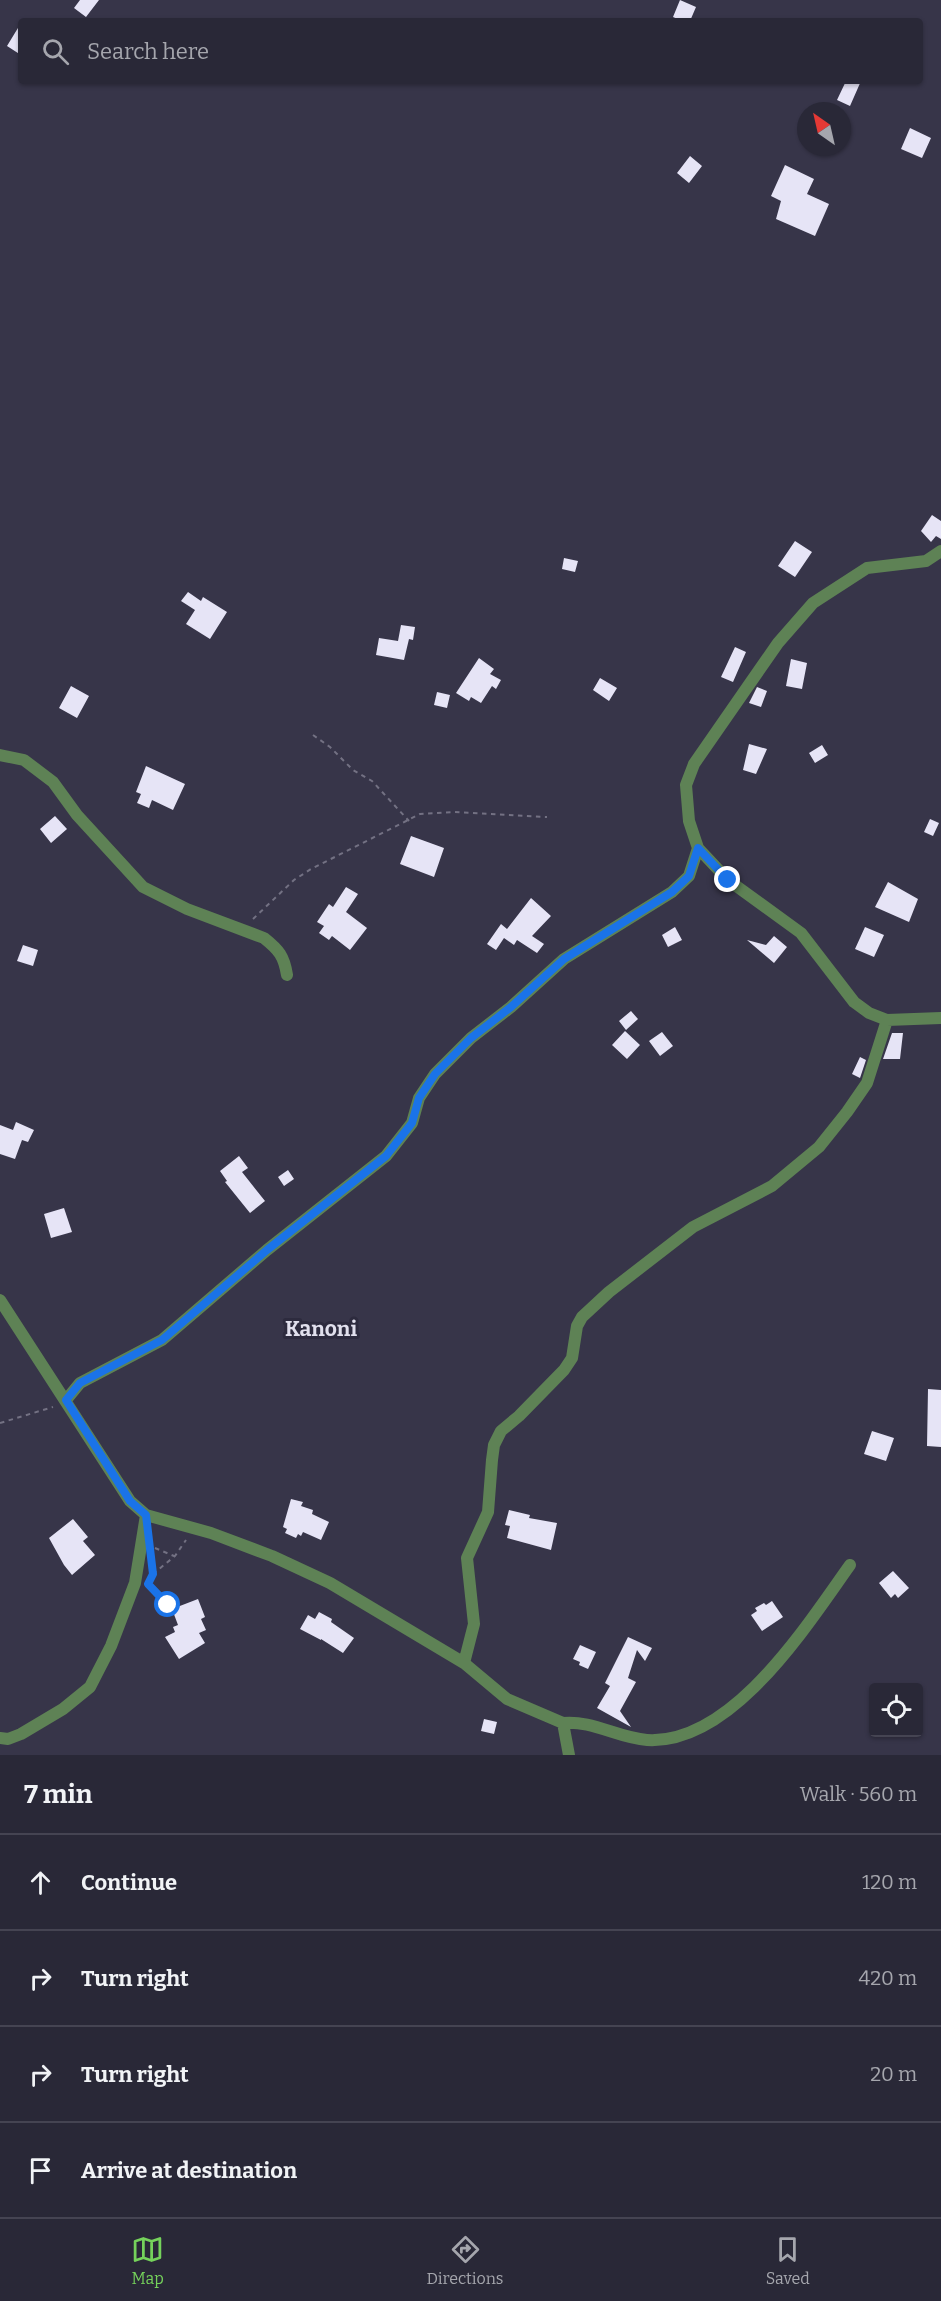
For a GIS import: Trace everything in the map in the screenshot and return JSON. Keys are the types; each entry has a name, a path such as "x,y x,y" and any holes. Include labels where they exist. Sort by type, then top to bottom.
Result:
{"street":[{"path":"941,551 926,561 867,568 857,572 813,603 778,643 694,764 686,785 689,821 698,848 728,880 801,933 854,1002 887,1020 941,1018"},
{"path":"0,755 24,760 53,782 77,815 143,887 187,909 264,938 275,946 285,960 287,975"},
{"path":"66,1400 80,1383 162,1340 276,1243 386,1156 412,1123 419,1098 435,1074 471,1038 511,1007 564,959 672,892 689,876 698,848"},
{"path":"464,1663 474,1624 467,1558 488,1512 494,1445 501,1431 564,1370 572,1358 574,1337 582,1317 609,1292 693,1227 772,1186 819,1147 867,1083 887,1020"},
{"path":"0,1300 130,1501 146,1515 195,1528 272,1556 330,1583 464,1663 507,1699 563,1723 587,1723 647,1740 674,1738 694,1732 744,1698 782,1657 850,1565"},
{"path":"53,1380 80,1383"},
{"path":"0,1738 8,1739 21,1734 63,1709 90,1687 111,1646 135,1583 146,1515"},
{"path":"563,1723 569,1755"}],"path":[{"path":"313,735 330,747 353,770 372,781 409,821"},
{"path":"243,930 294,880 377,834 420,814 430,812 547,817"},
{"path":"0,1423 51,1408 66,1400"},
{"path":"168,1605 148,1584 153,1574 175,1556 195,1528"},
{"path":"149,1545 175,1556"},
{"path":"151,1565 153,1574"}],"building":[{"path":"80,0 99,0 86,17 74,8"},
{"path":"680,0 696,7 691,18 673,17"},
{"path":"18,28 18,53 7,46"},
{"path":"845,84 860,84 851,104 837,100"},
{"path":"910,128 931,138 922,158 901,149"},
{"path":"690,156 702,166 689,183 677,173"},
{"path":"785,165 814,179 807,194 829,204 815,236 776,219 781,201 771,196"},
{"path":"932,515 941,521 941,539 936,536 931,542 921,531"},
{"path":"795,541 812,552 795,577 778,566"},
{"path":"564,558 578,561 575,572 562,569"},
{"path":"188,592 201,601 203,597 227,612 210,639 186,624 195,610 181,601"},
{"path":"401,625 415,627 413,640 409,639 404,660 376,655 379,638 398,641"},
{"path":"735,647 746,652 733,682 721,677"},
{"path":"479,658 494,669 490,674 501,680 496,689 492,686 481,703 471,697 469,701 456,693"},
{"path":"791,659 807,663 802,689 786,686"},
{"path":"600,678 617,688 609,701 593,690"},
{"path":"71,686 89,696 77,718 59,708"},
{"path":"757,687 767,691 761,707 749,703"},
{"path":"437,692 450,695 447,708 434,705"},
{"path":"749,744 767,749 756,774 743,770"},
{"path":"822,745 828,755 815,763 809,753"},
{"path":"146,766 185,784 173,810 152,800 149,808 137,803 141,794 136,792"},
{"path":"55,816 67,829 51,843 40,829"},
{"path":"930,819 939,823 933,836 924,832"},
{"path":"411,836 444,848 434,877 400,864"},
{"path":"888,882 918,899 909,922 875,907"},
{"path":"346,887 358,894 346,912 367,928 350,950 332,936 329,940 319,933 324,926 317,922 329,904 333,907"},
{"path":"531,898 551,916 532,936 544,944 537,953 517,940 514,945 504,938 496,950 487,944 501,924 507,929"},
{"path":"675,927 682,940 668,947 662,935"},
{"path":"865,927 884,935 874,957 855,949"},
{"path":"774,936 787,947 774,963 747,940 766,945"},
{"path":"23,945 38,950 33,966 17,961"},
{"path":"631,1011 638,1019 626,1030 619,1021"},
{"path":"625,1031 640,1045 627,1059 612,1045"},
{"path":"662,1032 673,1046 660,1056 649,1041"},
{"path":"892,1033 903,1033 900,1059 883,1059"},
{"path":"860,1057 866,1060 860,1078 852,1074"},
{"path":"16,1122 34,1130 28,1142 22,1140 15,1159 0,1154 0,1125 13,1130"},
{"path":"239,1156 248,1168 242,1172 265,1201 250,1213 225,1182 227,1181 220,1171"},
{"path":"288,1170 294,1179 284,1186 278,1177"},
{"path":"64,1208 72,1232 51,1238 44,1214"},
{"path":"928,1389 941,1390 941,1447 927,1446"},
{"path":"872,1431 894,1438 886,1461 864,1454"},
{"path":"291,1499 303,1502 301,1506 313,1510 312,1514 329,1522 321,1540 303,1532 296,1538 285,1533 287,1529 283,1527"},
{"path":"509,1510 530,1515 529,1518 557,1523 551,1550 507,1538 510,1526 505,1525"},
{"path":"73,1519 88,1537 83,1541 95,1555 72,1575 49,1538"},
{"path":"893,1571 909,1588 898,1598 895,1594 891,1598 879,1583"},
{"path":"198,1599 205,1617 201,1619 206,1630 199,1633 205,1643 179,1659 165,1637 175,1632 173,1627 178,1625 172,1609"},
{"path":"772,1601 783,1617 762,1631 751,1615 757,1611 755,1608"},
{"path":"319,1612 332,1619 331,1622 354,1638 343,1653 300,1629 308,1615 315,1619"},
{"path":"628,1637 652,1648 645,1661 637,1650 628,1678 636,1682 620,1711 631,1727 597,1708 610,1686 605,1683"},
{"path":"580,1645 596,1652 588,1669 573,1659"},
{"path":"484,1719 497,1722 494,1734 481,1731"}],"district":[{"name":"Kanoni","path":"321,1329"}],"route":[{"path":"168,1605 148,1584 153,1574 146,1515 130,1501 66,1400 80,1383 162,1340 267,1250 386,1156 412,1123 419,1098 435,1074 471,1038 511,1007 564,959 672,892 689,876 698,848 728,880"}]}
